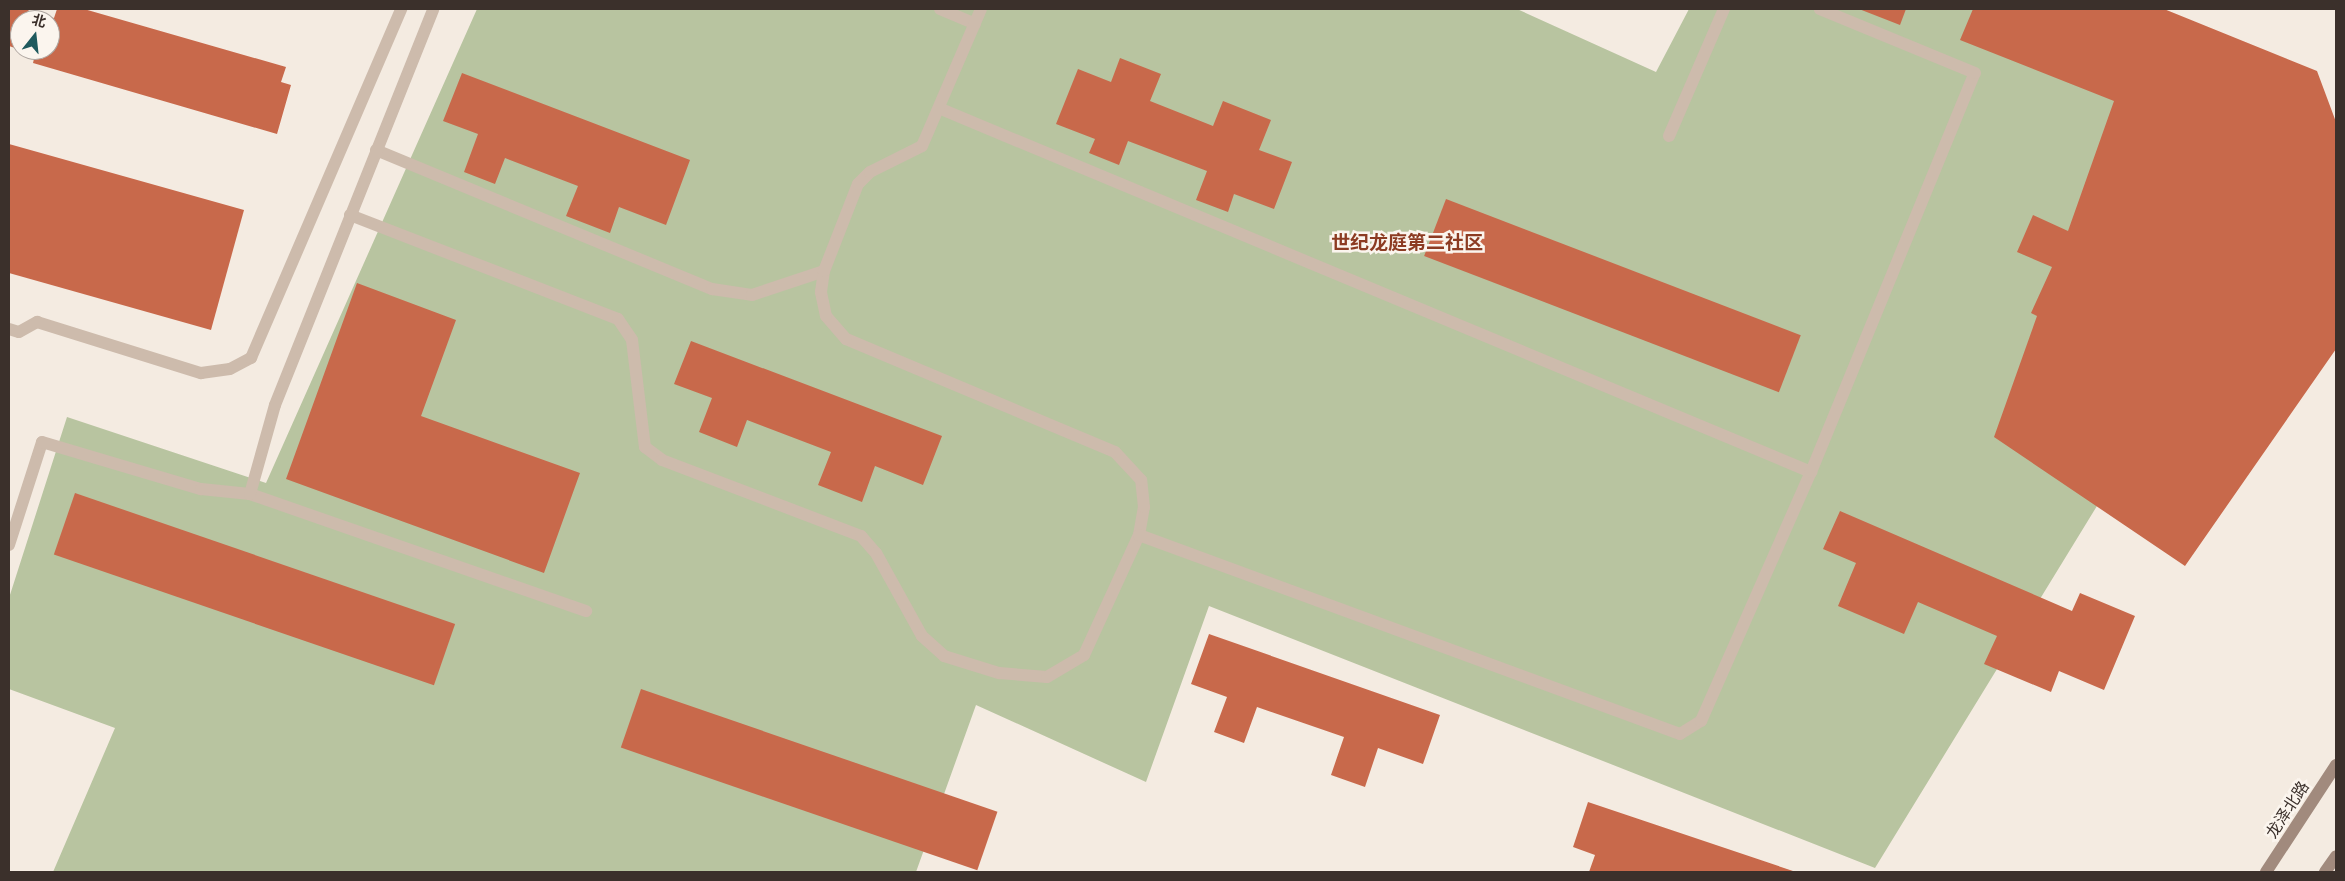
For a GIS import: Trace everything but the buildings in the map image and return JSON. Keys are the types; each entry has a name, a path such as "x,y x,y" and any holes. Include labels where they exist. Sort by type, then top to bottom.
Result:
{"main road":[{"name":"龙泽北路","path":"2266,872 2336,766"},
{"path":"2325,872 2336,856"}],"street":[{"path":"9,329 19,332 37,322 201,373 230,370 251,358 401,9"},
{"path":"250,494 275,405 433,9"},
{"path":"940,9 975,24"},
{"path":"350,215 618,319 632,340 645,447 662,460 861,536 876,552 922,636 944,656 999,673 1047,677 1084,655 1139,535 1144,508 1140,480 1116,452 846,339 826,316 821,292 824,270 858,184 870,172 922,146 941,109 981,9"},
{"path":"1669,136 1724,9"},
{"path":"1139,535 1680,734 1701,721 1811,472 1975,72 1820,9"},
{"path":"941,109 1811,472"},
{"path":"376,150 712,289 752,295 824,270"},
{"path":"9,545 42,442 201,489 250,494 586,611"}],"green space":[{"path":"477,9 1517,9 1656,72 1689,9 1994,9 2152,90 2211,320 1875,868 1209,606 1146,782 976,705 916,872 53,872 115,728 9,689 9,598 67,417 266,483"}],"district":[{"name":"世纪龙庭第二社区","path":"1407,244"}]}
